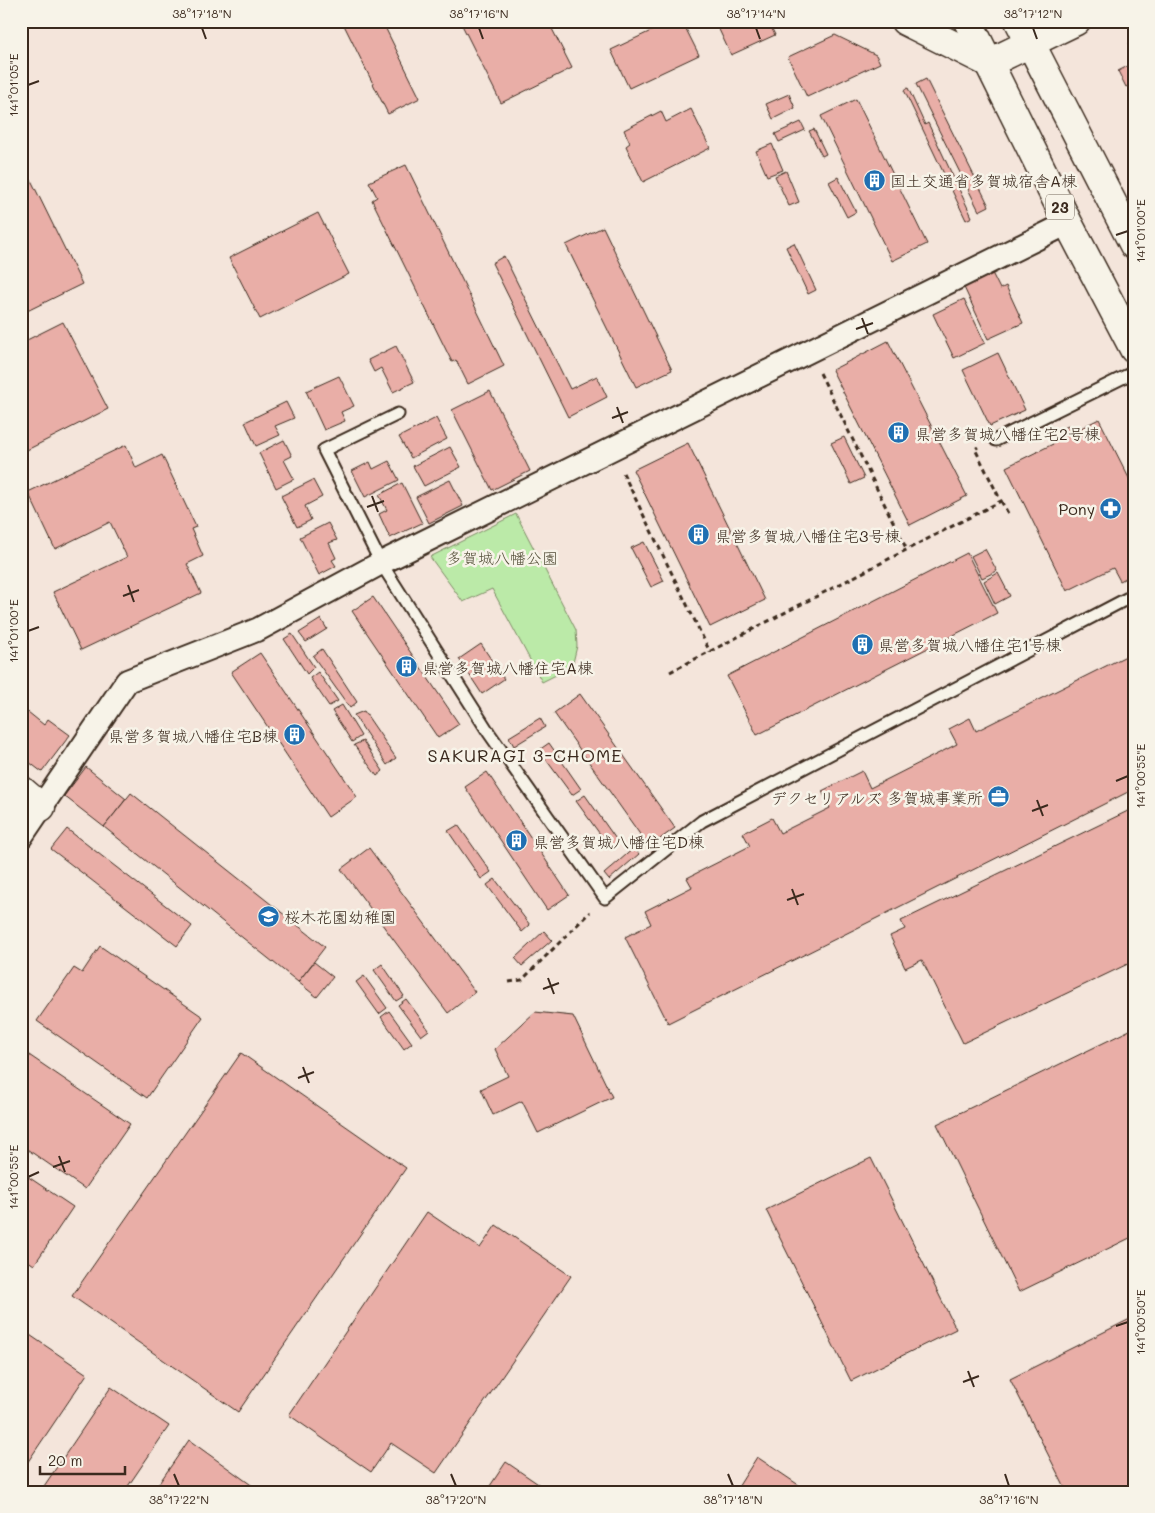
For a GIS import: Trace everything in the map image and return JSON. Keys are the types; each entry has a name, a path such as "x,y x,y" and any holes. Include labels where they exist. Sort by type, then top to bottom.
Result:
{"main road":[{"path":"905,21 989,63 1025,32 1076,21"},
{"name":"23","path":"968,21 1068,223 1134,349"},
{"path":"1025,32 1134,245"}],"street":[{"path":"21,837 31,798 127,681 259,628 381,563 1068,223"}],"lane":[{"path":"996,440 1134,372"},
{"path":"398,414 324,450 381,563 489,733 605,898 702,821 1134,595"}],"path":[{"path":"809,351 907,550"},
{"path":"996,440 975,449 1009,516"},
{"path":"611,449 710,652"},
{"path":"670,672 1001,501"},
{"path":"509,982 522,980 605,898"}],"green space":[{"name":"多賀城八幡公園","path":"516,514 576,630 577,646 572,667 542,682 492,589 463,602 430,557"}],"building":[{"path":"342,21 382,21 420,98 388,114"},
{"path":"460,21 548,21 572,68 501,103"},
{"path":"672,21 682,21 699,55 629,88 611,50"},
{"path":"715,21 773,21 769,23 775,35 731,55"},
{"path":"835,35 876,55 880,63 807,97 788,57"},
{"path":"1134,41 1134,54 1129,43"},
{"path":"1134,63 1134,83 1126,87 1118,71"},
{"path":"926,79 989,206 979,211 916,84"},
{"path":"908,88 925,125 928,123 972,217 966,220 904,90"},
{"path":"789,94 795,108 773,119 766,104"},
{"name":"国土交通省多賀城宿舎A棟","path":"856,99 927,244 892,261 821,116"},
{"path":"691,109 710,148 643,182 626,146 630,143 624,130 661,111 666,122"},
{"path":"801,122 805,130 779,142 775,134"},
{"path":"814,129 826,154 822,156 809,131"},
{"path":"772,144 783,170 767,176 756,151"},
{"path":"406,165 504,366 468,384 456,360 452,362 372,200 377,197 369,182"},
{"path":"786,171 799,202 789,206 775,176"},
{"path":"838,177 856,212 847,217 829,182"},
{"path":"31,180 82,284 21,314 21,184"},
{"path":"318,213 349,274 260,319 229,258"},
{"path":"603,227 672,370 636,387 566,245"},
{"path":"794,243 816,290 808,294 786,247"},
{"path":"504,256 570,389 597,376 607,397 568,417 492,263"},
{"path":"990,269 1000,289 1006,286 1023,323 988,339 962,283"},
{"path":"964,299 985,343 954,358 933,314"},
{"path":"63,322 108,409 21,453 21,343"},
{"name":"県営多賀城八幡住宅2号棟","path":"888,341 967,496 910,525 832,370"},
{"path":"396,346 414,382 393,392 381,368 374,372 368,360"},
{"path":"998,353 1025,410 990,426 963,370"},
{"path":"339,376 354,406 341,412 345,421 324,430 306,391"},
{"path":"490,391 530,471 492,490 452,410"},
{"path":"286,402 294,418 275,426 280,435 256,446 245,422"},
{"path":"436,418 447,439 411,458 399,437"},
{"path":"1099,419 1134,488 1134,574 1120,581 1113,568 1067,591 1006,467 1053,444 1048,436 1068,426 1071,433"},
{"path":"844,437 864,478 851,484 831,443"},
{"path":"284,440 292,456 284,460 294,479 276,488 259,453"},
{"name":"県営多賀城八幡住宅3号棟","path":"688,443 765,600 710,627 633,470"},
{"path":"126,445 136,468 162,455 196,527 191,529 203,556 187,564 201,593 81,650 53,592 127,557 110,522 55,549 28,492"},
{"path":"450,447 461,467 424,486 413,466"},
{"path":"389,461 399,480 365,497 352,471 370,462 373,469"},
{"path":"313,480 322,497 305,506 311,520 297,527 281,496"},
{"path":"450,480 463,506 429,523 416,497"},
{"path":"402,483 422,523 390,538 379,514 387,510 379,495"},
{"path":"328,523 337,540 329,543 336,558 332,560 336,566 319,575 300,537"},
{"path":"644,542 664,581 651,587 631,548"},
{"path":"985,549 997,571 982,578 971,556"},
{"name":"県営多賀城八幡住宅1号棟","path":"967,553 997,613 757,735 727,676"},
{"path":"998,573 1010,596 995,604 984,581"},
{"name":"県営多賀城八幡住宅A棟","path":"373,597 459,724 438,738 352,611"},
{"path":"321,619 327,629 306,642 299,633"},
{"path":"292,634 314,667 307,674 284,639"},
{"path":"481,644 504,679 482,694 459,659"},
{"path":"322,649 357,702 350,708 313,656"},
{"path":"1134,652 1134,789 668,1023 625,937 651,924 645,911 692,887 687,878 750,846 743,833 772,818 780,833 830,808 822,791 862,771 870,788 957,744 949,729 970,718 976,731"},
{"name":"県営多賀城八幡住宅B棟","path":"260,653 357,797 328,817 231,672"},
{"path":"318,672 338,701 329,706 310,678"},
{"path":"580,694 675,828 649,847 554,713"},
{"path":"342,705 361,736 352,742 332,711"},
{"path":"364,711 396,758 387,765 354,715"},
{"path":"28,712 44,725 48,719 70,735 42,772 21,756 21,721"},
{"path":"540,718 545,727 514,746 509,737"},
{"path":"363,741 383,771 377,776 354,745"},
{"path":"549,743 581,789 572,795 539,750"},
{"path":"86,767 126,799 104,827 64,796"},
{"name":"県営多賀城八幡住宅D棟","path":"487,772 569,895 547,910 465,787"},
{"path":"131,793 325,947 298,982 104,827"},
{"path":"585,795 618,842 610,848 576,801"},
{"path":"1134,808 1134,961 963,1043 922,960 905,968 890,936 905,929 901,921"},
{"path":"458,825 491,872 481,879 448,831"},
{"path":"67,829 192,926 177,946 51,849"},
{"path":"369,848 475,992 448,1013 341,869"},
{"path":"634,848 639,854 609,880 604,874"},
{"path":"495,879 530,925 522,932 487,885"},
{"path":"544,931 552,940 522,966 515,958"},
{"path":"100,946 203,1017 147,1098 37,1021 74,968 82,973"},
{"path":"314,962 333,977 317,997 298,982"},
{"path":"382,964 404,996 396,1001 374,970"},
{"path":"364,976 387,1008 379,1014 356,982"},
{"path":"406,999 429,1030 421,1036 398,1005"},
{"path":"389,1011 412,1043 404,1049 381,1017"},
{"path":"535,1012 573,1016 612,1097 538,1133 522,1101 493,1115 481,1089 508,1076 495,1049"},
{"path":"1134,1028 1134,1236 1019,1292 937,1124"},
{"path":"26,1053 130,1124 85,1189 21,1145 21,1060"},
{"path":"241,1053 406,1168 238,1412 72,1296"},
{"path":"871,1158 956,1329 851,1381 766,1210"},
{"path":"21,1172 73,1207 34,1265 21,1256"},
{"path":"427,1212 480,1248 496,1225 571,1276 436,1473 391,1443 371,1472 289,1415"},
{"path":"1134,1317 1134,1492 1067,1492 1010,1379"},
{"path":"21,1329 87,1374 21,1472"},
{"path":"111,1387 169,1426 124,1492 40,1492"},
{"path":"189,1440 261,1492 153,1492"},
{"path":"757,1457 809,1492 735,1492"},
{"path":"506,1462 550,1492 486,1492"}],"place":[{"name":"国土交通省多賀城宿舎A棟","path":"874,180"},
{"name":"県営多賀城八幡住宅2号棟","path":"899,433"},
{"name":"Pony","path":"1111,508"},
{"name":"県営多賀城八幡住宅3号棟","path":"699,535"},
{"name":"県営多賀城八幡住宅1号棟","path":"862,644"},
{"name":"県営多賀城八幡住宅A棟","path":"406,667"},
{"name":"県営多賀城八幡住宅B棟","path":"294,735"},
{"name":"デクセリアルズ 多賀城事業所","path":"999,797"},
{"name":"県営多賀城八幡住宅D棟","path":"517,841"},
{"name":"桜木花園幼稚園","path":"268,916"}],"district":[{"name":"SAKURAGI 3-CHOME","path":"525,755"}]}
